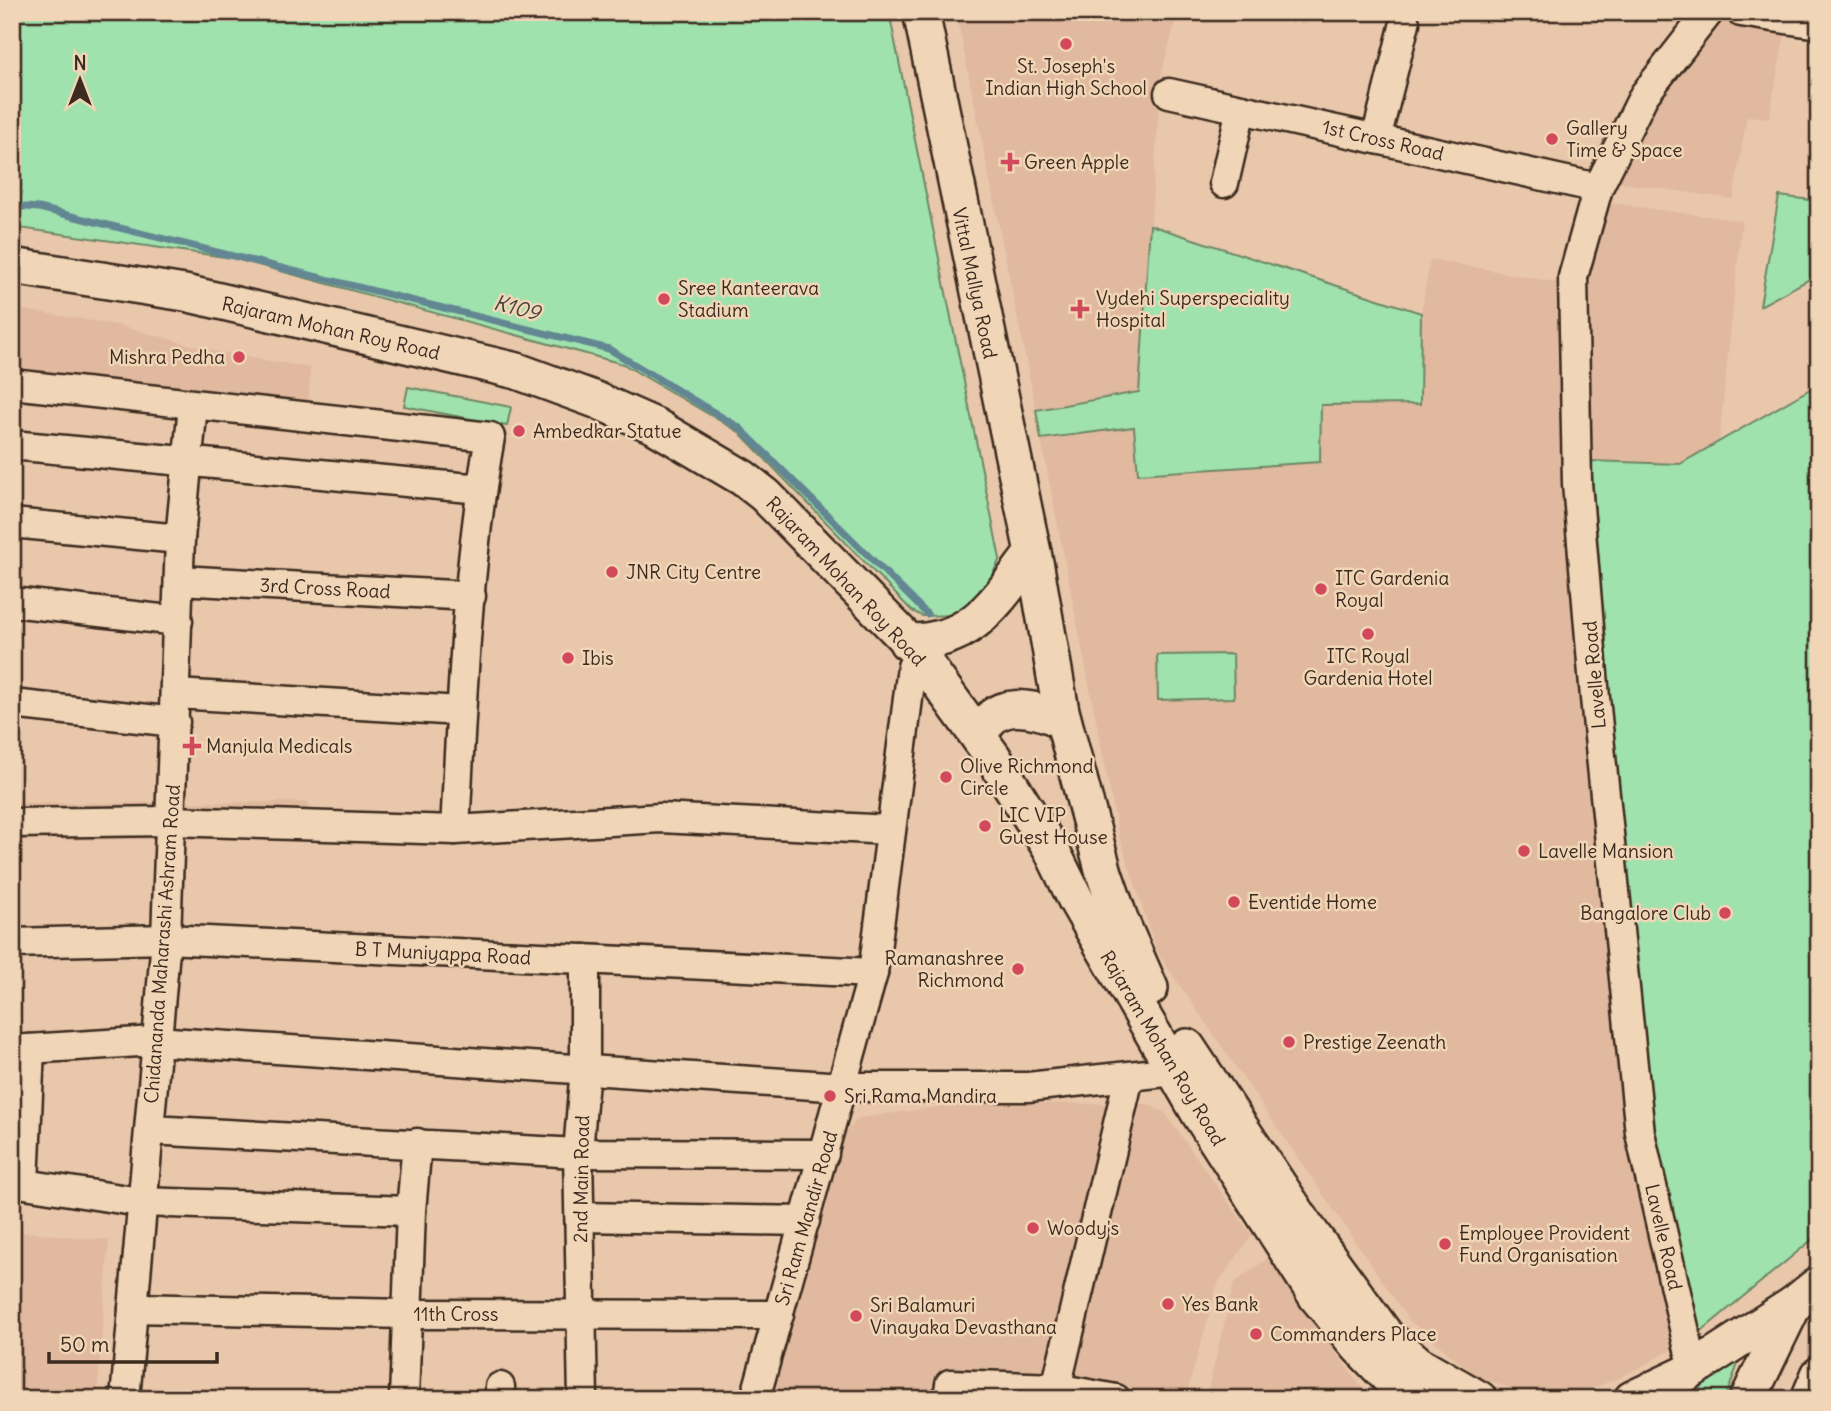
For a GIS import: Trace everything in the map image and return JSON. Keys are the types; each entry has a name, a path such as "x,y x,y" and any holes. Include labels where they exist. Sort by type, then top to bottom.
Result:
{"main road":[{"name":"Vittal Mallya Road","path":"921,12 1035,560"},
{"name":"Rajaram Mohan Roy Road","path":"12,266 185,293 517,371 596,400 655,426 743,478 765,495 915,650 980,739 1052,851 1076,900 1175,1071 1317,1297 1359,1348 1410,1399"},
{"path":"915,650 976,623 1035,560"},
{"name":"Rajaram Mohan Roy Road","path":"1035,560 1063,722 1104,873 1136,960 1155,999 1305,1225 1386,1336 1418,1364 1479,1399"},
{"path":"980,739 982,730 991,721 1012,708 1029,707 1063,722"},
{"path":"1632,1399 1696,1367 1811,1301"},
{"path":"1748,1399 1811,1301"},
{"path":"1765,1399 1794,1344 1811,1301"}],"street":[{"name":"Lavelle Road","path":"1696,1367 1640,1133 1595,698 1579,504 1573,276 1598,188 1644,95 1709,12"},
{"path":"1741,12 1819,24"},
{"path":"1376,139 1405,23"},
{"name":"1st Cross Road","path":"1169,93 1598,188"},
{"path":"1224,183 1241,108"},
{"path":"12,384 490,437 481,489 471,596 461,711 455,830"},
{"name":"Chidananda Maharashi Ashram Road","path":"125,1399 166,940 180,539 193,405"},
{"path":"12,445 188,463 368,476 481,489"},
{"path":"12,523 180,539"},
{"name":"3rd Cross Road","path":"179,580 471,596"},
{"path":"12,603 178,621"},
{"name":"Sri Ram Mandir Road","path":"755,1399 873,973 915,650"},
{"path":"176,694 461,711"},
{"path":"12,704 174,722"},
{"path":"12,823 171,821 455,830 661,818 890,830"},
{"name":"B T Muniyappa Road","path":"12,943 166,940 873,973"},
{"name":"2nd Main Road","path":"583,1399 578,1153 585,1067 584,959"},
{"path":"411,1211 141,1202 18,1182 21,1049 155,1041 585,1067 843,1087 1028,1087 1175,1071"},
{"path":"1056,1388 1129,1077"},
{"path":"150,1130 578,1153 824,1154"},
{"path":"404,1399 411,1211 417,1143"},
{"path":"580,1217 805,1221"},
{"name":"11th Cross","path":"133,1308 406,1314 779,1315"},
{"path":"948,1399 950,1384 1056,1388 1116,1399"}],"shaded area":[{"name":"Vydehi Superspeciality Hospital","path":"956,12 1178,12 1161,76 1139,392 1036,410"},
{"path":"1718,22 1785,33 1769,118 1747,116 1733,199 1617,182 1657,100"},
{"path":"1609,203 1742,221 1719,441 1680,464 1591,461 1587,278"},
{"path":"1430,259 1559,283 1563,483 1626,1137 1674,1349 1617,1379 1575,1394 1518,1392 1475,1375 1409,1320 1157,952 1118,832 1041,439 1134,427 1139,474 1320,462 1320,405 1421,314"},
{"path":"12,308 117,325 214,351 310,368 308,412 12,374"},
{"path":"308,802 308,839 12,840 12,803"},
{"path":"966,1103 1146,1104 1164,1112 1252,1235 1218,1283 1185,1399 773,1399 773,1384 846,1132 859,1118"},
{"path":"12,1231 109,1240 97,1399 12,1399"},
{"path":"1268,1258 1372,1399 1206,1399 1234,1283"}],"green space":[{"name":"Sree Kanteerava Stadium","path":"12,12 889,12 1000,559 989,581 961,615 922,616 912,611 739,432 623,364 232,258 12,227"},
{"path":"1779,196 1819,201 1819,274 1760,306"},
{"path":"1150,225 1421,313 1420,404 1321,405 1320,462 1138,474 1134,427 1041,439 1036,410 1139,392"},
{"name":"Bangalore Club","path":"1819,384 1819,1234 1699,1333 1654,1131 1609,696 1591,461 1680,464"},
{"path":"408,387 511,407 507,426 404,406"},
{"path":"1233,654 1234,698 1158,700 1157,655"},
{"path":"1739,1361 1725,1399 1699,1399 1694,1384"}],"waterway":[{"name":"K109","path":"12,206 39,208 609,349 740,428 927,614"}],"place":[{"name":"St. Joseph's Indian High School","path":"1066,44"},
{"name":"Gallery Time & Space","path":"1552,139"},
{"name":"Green Apple","path":"1010,162"},
{"name":"Sree Kanteerava Stadium","path":"664,299"},
{"name":"Vydehi Superspeciality Hospital","path":"1080,309"},
{"name":"Mishra Pedha","path":"239,357"},
{"name":"Ambedkar Statue","path":"519,431"},
{"name":"JNR City Centre","path":"612,572"},
{"name":"ITC Gardenia Royal","path":"1321,589"},
{"name":"ITC Royal Gardenia Hotel","path":"1368,634"},
{"name":"Ibis","path":"568,658"},
{"name":"Manjula Medicals","path":"192,746"},
{"name":"Olive Richmond Circle","path":"946,777"},
{"name":"LIC VIP Guest House","path":"985,826"},
{"name":"Lavelle Mansion","path":"1524,851"},
{"name":"Eventide Home","path":"1234,902"},
{"name":"Bangalore Club","path":"1725,913"},
{"name":"Ramanashree Richmond","path":"1018,969"},
{"name":"Prestige Zeenath","path":"1289,1042"},
{"name":"Sri Rama Mandira","path":"830,1096"},
{"name":"Woody's","path":"1033,1228"},
{"name":"Employee Provident Fund Organisation","path":"1445,1244"},
{"name":"Yes Bank","path":"1168,1304"},
{"name":"Sri Balamuri Vinayaka Devasthana","path":"856,1316"},
{"name":"Commanders Place","path":"1256,1334"}]}
